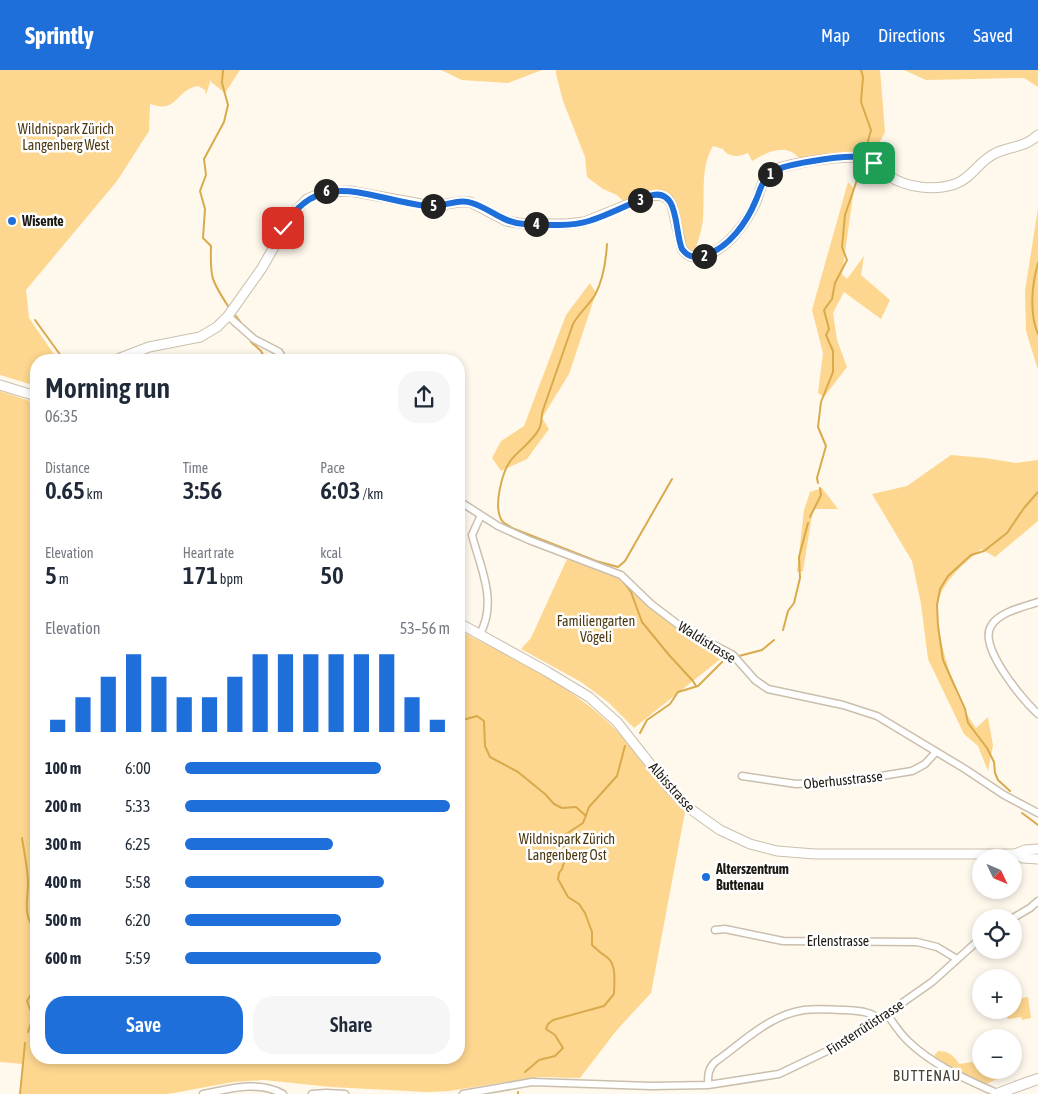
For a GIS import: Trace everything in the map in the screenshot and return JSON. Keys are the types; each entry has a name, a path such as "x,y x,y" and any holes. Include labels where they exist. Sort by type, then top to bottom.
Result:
{"main road":[{"path":"999,1094 1038,1080"}],"street":[{"path":"131,354 149,347 200,337 217,327 228,316 262,268 292,214 307,199 324,192 350,192 432,206 470,202 506,221 525,224 584,222 649,196 661,195 668,199 672,205 682,249 686,254 697,258 718,249 734,234 752,209 766,178 778,168 838,158 858,157 870,161 892,178 906,184 926,187 947,186 962,181 985,159 995,153 1024,145 1038,135"},
{"path":"228,316 254,339 280,354"},
{"path":"0,385 30,394"},
{"name":"Waldistrasse","path":"465,505 498,526 529,540 621,575 638,589 651,604 684,629 733,655 755,680 768,689 844,705 877,716 1038,814"},
{"path":"480,634 485,619 487,585 472,535 481,515"},
{"path":"1038,602 998,618 991,625 988,633 990,644 1002,668 1023,698 1038,714"},
{"name":"Albisstrasse","path":"465,626 554,675 589,698 617,722 670,790 689,808 720,830 750,844 783,852 815,854 972,854"},
{"name":"Oberhusstrasse","path":"742,776 796,784 850,781 912,771 925,764 936,752"},
{"name":"Albisstrasse","path":"1022,851 1038,850"},
{"name":"Albisstrasse","path":"1022,857 1038,859"},
{"path":"1022,913 1038,901"},
{"name":"Erlenstrasse","path":"715,930 725,929 783,941 929,943 957,960"},
{"name":"Finsterrütistrasse","path":"463,1094 532,1082 642,1086 708,1085 779,1074 848,1041 932,982 972,946"},
{"path":"708,1085 708,1073 710,1067 715,1062 775,1019 814,1009 845,1010 872,1014 879,1020"},
{"path":"886,1014 907,1041 919,1051 951,1071 999,1094"},
{"path":"203,1094 261,1086 282,1094"},
{"path":"312,1094 326,1092 346,1094"}],"green space":[{"name":"Wildnispark Zürich Langenberg West","path":"0,70 240,70 225,93 211,82 211,79 206,95 205,90 198,86 190,88 166,106 150,104 149,131 117,181 26,290 29,318 54,354 30,354 30,384 0,375"},
{"path":"441,70 542,70 508,83 462,80"},
{"path":"556,70 880,70 885,132 875,151 867,156 863,152 800,159 789,151 776,150 752,161 748,153 737,156 731,155 723,149 713,146 706,163 702,223 694,253 687,250 682,237 676,203 671,196 656,191 625,203 617,195 603,189 587,177 585,157 563,101"},
{"path":"904,70 1038,70 1038,87 1024,78 926,80"},
{"path":"848,182 854,189 842,274 847,279 864,256 861,275 890,300 881,319 844,292 833,313 837,340 847,367 824,397 818,393 823,353 812,310"},
{"path":"1038,208 1038,370 1026,331 1025,291"},
{"path":"590,283 596,293 569,374 542,418 549,429 527,459 501,471 492,458 501,441 524,426 566,315"},
{"name":"Wildnispark Zürich Langenberg Ost","path":"0,391 30,401 30,1064 465,1064 465,633 538,672 594,710 621,735 665,791 685,812 651,993 616,1031 580,1078 540,1077 449,1091 427,1092 331,1087 264,1080 233,1082 168,1094 21,1094 23,1064 0,1062"},
{"path":"951,455 1016,463 1038,460 1038,521 995,557 981,549 961,566 950,579 941,593 938,602 940,634 960,701 976,728 988,717 993,746 988,771 978,746 964,734 928,659 921,604 912,561 872,494 907,486"},
{"path":"822,488 838,509 813,509 803,571 797,572 804,510 810,492"},
{"name":"Familiengarten Vögeli","path":"567,559 621,579 681,633 723,657 634,728 608,702 581,682 521,649 531,638"},
{"path":"1028,997 1031,1018 1022,1020 1022,998"},
{"path":"938,1051 945,1052 955,1058 959,1064 972,1062 972,1079 998,1079 986,1084 971,1083 934,1056"}],"waterway":[{"path":"223,70 222,83 228,105 224,122 204,159 206,175 200,191 205,209 203,238 211,246 211,272 215,284 228,306"},
{"path":"861,70 863,77 861,102 871,130 865,152"},
{"path":"818,483 817,478 826,446 818,427 821,402 833,372 833,351 826,335 829,329 824,310 832,299 835,283 847,260 842,247 845,215 860,171"},
{"path":"607,244 605,264 600,283 593,299 573,324 543,410 540,427 533,438 511,460 504,473 498,509 503,522 512,528 596,561 618,567 625,561 672,479"},
{"path":"1038,263 1032,298 1033,317 1038,334"},
{"path":"236,316 241,323"},
{"path":"35,320 60,354"},
{"path":"251,342 263,354"},
{"path":"810,517 821,495 820,488"},
{"path":"1010,791 998,780 994,762 987,748 968,723 965,709 943,660 937,605 940,589 948,576 971,555 984,551 1007,533 1024,508 1038,492"},
{"path":"783,630 788,611 794,603 800,578 799,557 808,523"},
{"path":"622,580 631,592 642,622 696,686"},
{"path":"739,656 762,650 774,640"},
{"path":"640,733 647,720 670,704 678,692 698,686 722,662"},
{"path":"465,719 477,716 484,721 485,746 490,757 518,772 554,804 562,808 576,807 586,816"},
{"path":"525,1072 539,1060 555,1056 563,1048 555,1035 546,1029 548,1024 553,1020 604,1006 614,994 614,975 611,961 592,945 592,932 585,913 579,904 568,897 558,879 566,856 563,836 583,823 589,807 617,776 625,746"},
{"path":"1022,813 1038,825"},
{"path":"22,838 28,877 27,913 30,921"},
{"path":"30,996 27,1001 30,1009"},
{"path":"28,1032 30,1026"},
{"path":"20,1094 25,1043"}],"place":[{"name":"Wisente","path":"12,221"},
{"name":"Alterszentrum Buttenau","path":"706,877"}],"district":[{"name":"BUTTENAU","path":"927,1075"}],"route":[{"path":"283,228 292,214 307,199 324,192 338,190 432,206 470,202 506,221 525,224 574,224 590,221 649,196 661,195 668,199 674,210 682,249 686,254 697,258 718,249 734,234 752,209 766,178 778,168 848,157 862,158 874,163"}]}
